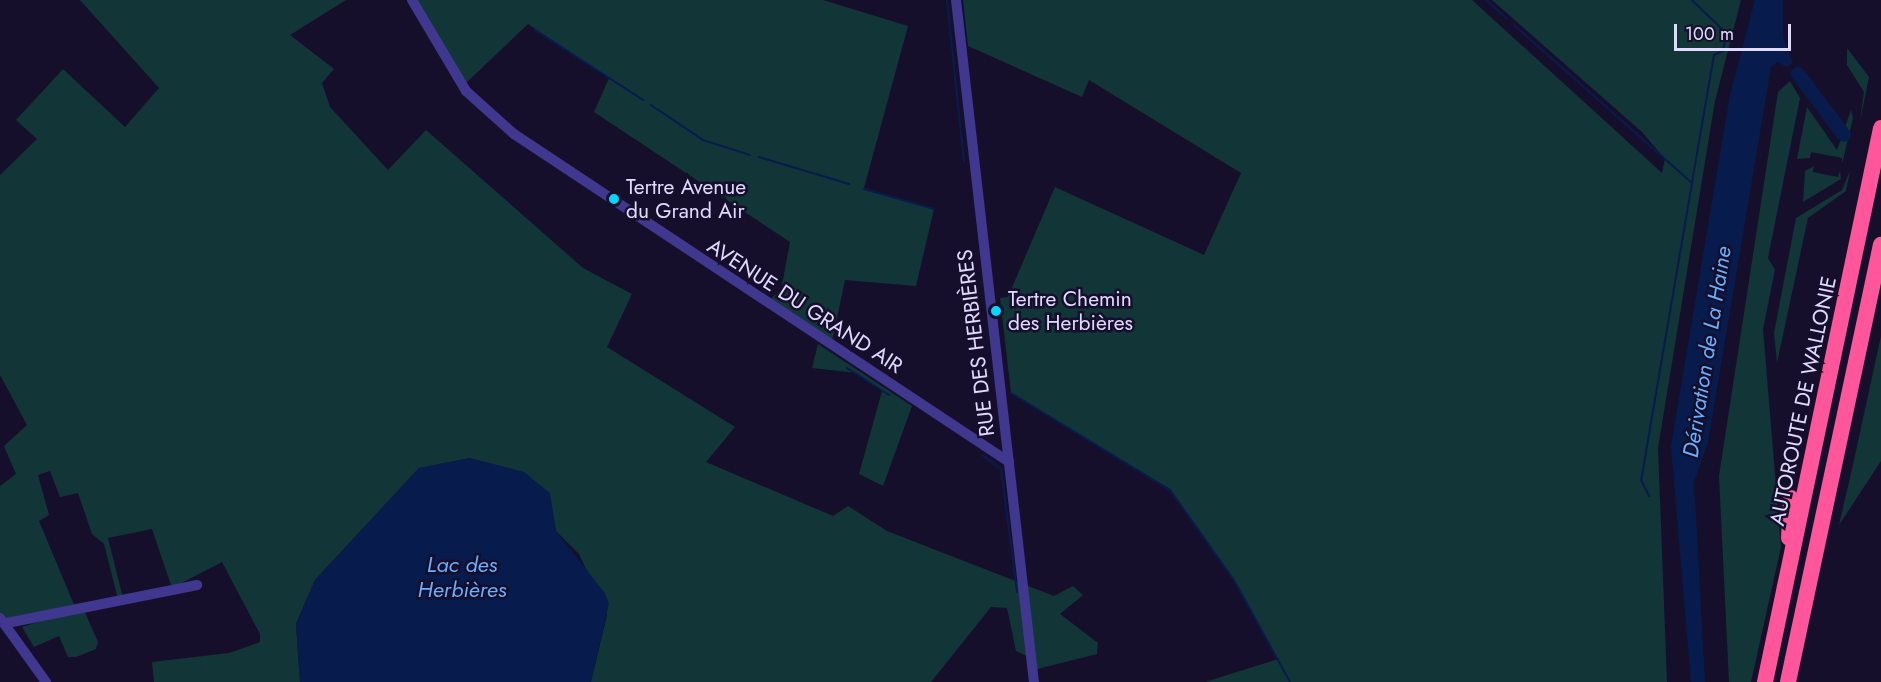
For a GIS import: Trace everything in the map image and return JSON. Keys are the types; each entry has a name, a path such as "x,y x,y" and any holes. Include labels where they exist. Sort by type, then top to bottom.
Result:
{"highway":[{"name":"AUTOROUTE DE WALLONIE","path":"1765,682 1881,128"},
{"path":"1788,682 1881,245"},
{"path":"1859,357 1881,296"},
{"path":"1787,584 1791,498"}],"street":[{"name":"AVENUE DU GRAND AIR","path":"412,0 460,84 514,134 1009,462"},
{"name":"RUE DES HERBIÈRES","path":"956,0 1034,682"},
{"path":"46,682 3,620 197,585"}],"green space":[{"path":"80,0 346,0 290,35 334,69 322,83 330,107 388,170 426,130 583,268 632,294 607,347 735,427 706,462 833,516 848,506 887,531 1054,596 1073,586 1083,595 1060,614 1098,643 1097,654 1033,670 1031,658 1016,651 1007,608 991,607 931,682 591,682 607,615 579,554 556,531 549,493 470,458 419,468 315,580 296,624 300,682 154,682 152,662 229,653 260,642 260,634 222,562 172,588 152,529 108,538 123,598 118,599 104,544 92,534 78,493 60,497 50,471 38,475 49,515 39,521 75,607 7,623 0,618 0,486 16,474 4,446 27,425 0,375 0,175 37,139 16,120 63,69 125,127 159,88"},
{"path":"416,0 823,0 908,26 864,188 934,209 916,286 845,280 832,342 769,300 781,290 790,242 594,112 609,78 528,24 465,84"},
{"path":"963,0 1472,0 1662,173 1665,159 1642,132 1492,0 1741,0 1715,101 1658,448 1667,682 1205,682 1278,659 1234,580 1170,489 1011,393 1000,298 1008,297 1055,187 1204,255 1241,173 1089,80 1082,97 968,46"},
{"path":"1847,48 1869,77 1860,121 1864,92 1847,65"},
{"path":"1790,81 1800,98 1768,258 1775,270 1763,329 1781,547 1751,682 1729,682 1719,476 1778,92"},
{"path":"1807,107 1837,150 1851,110 1853,118 1842,164 1842,158 1811,152 1810,158 1797,159"},
{"path":"1814,166 1813,172 1838,177 1840,171 1841,179 1803,202 1805,171"},
{"path":"1850,171 1846,191 1808,218 1777,363 1774,333 1796,218 1842,190"},
{"path":"1881,336 1881,461 1839,525 1852,469"},
{"path":"818,344 912,406 883,486 859,474 882,391 857,373 812,368"},
{"path":"83,608 98,642 96,649 76,657 68,657 59,636 34,647 22,627"}],"water":[{"name":"Dérivation de La Haine","path":"1755,0 1783,0 1783,37 1793,63 1787,67 1777,62 1771,67 1708,442 1694,482 1705,682 1691,682 1671,446 1730,95"},
{"name":"Lac des Herbières","path":"470,458 524,472 550,493 556,531 604,592 609,603 591,682 300,682 296,624 315,580 419,468"}],"waterway":[{"path":"947,0 964,162"},
{"path":"1486,0 1507,19"},
{"path":"1692,0 1726,33 1723,51 1714,55 1692,183"},
{"path":"1514,25 1692,183 1641,480 1649,496"},
{"path":"535,30 643,100"},
{"path":"1798,74 1844,135"},
{"path":"651,105 703,140 750,155"},
{"path":"759,157 849,184"},
{"path":"864,189 934,209"},
{"path":"847,368 889,395"},
{"path":"1011,393 1170,490 1234,580 1290,682"},
{"path":"982,455 1001,469 1017,592"}],"place":[{"name":"Tertre Avenue du Grand Air","path":"614,199"},
{"name":"Tertre Chemin des Herbières","path":"996,311"}]}
